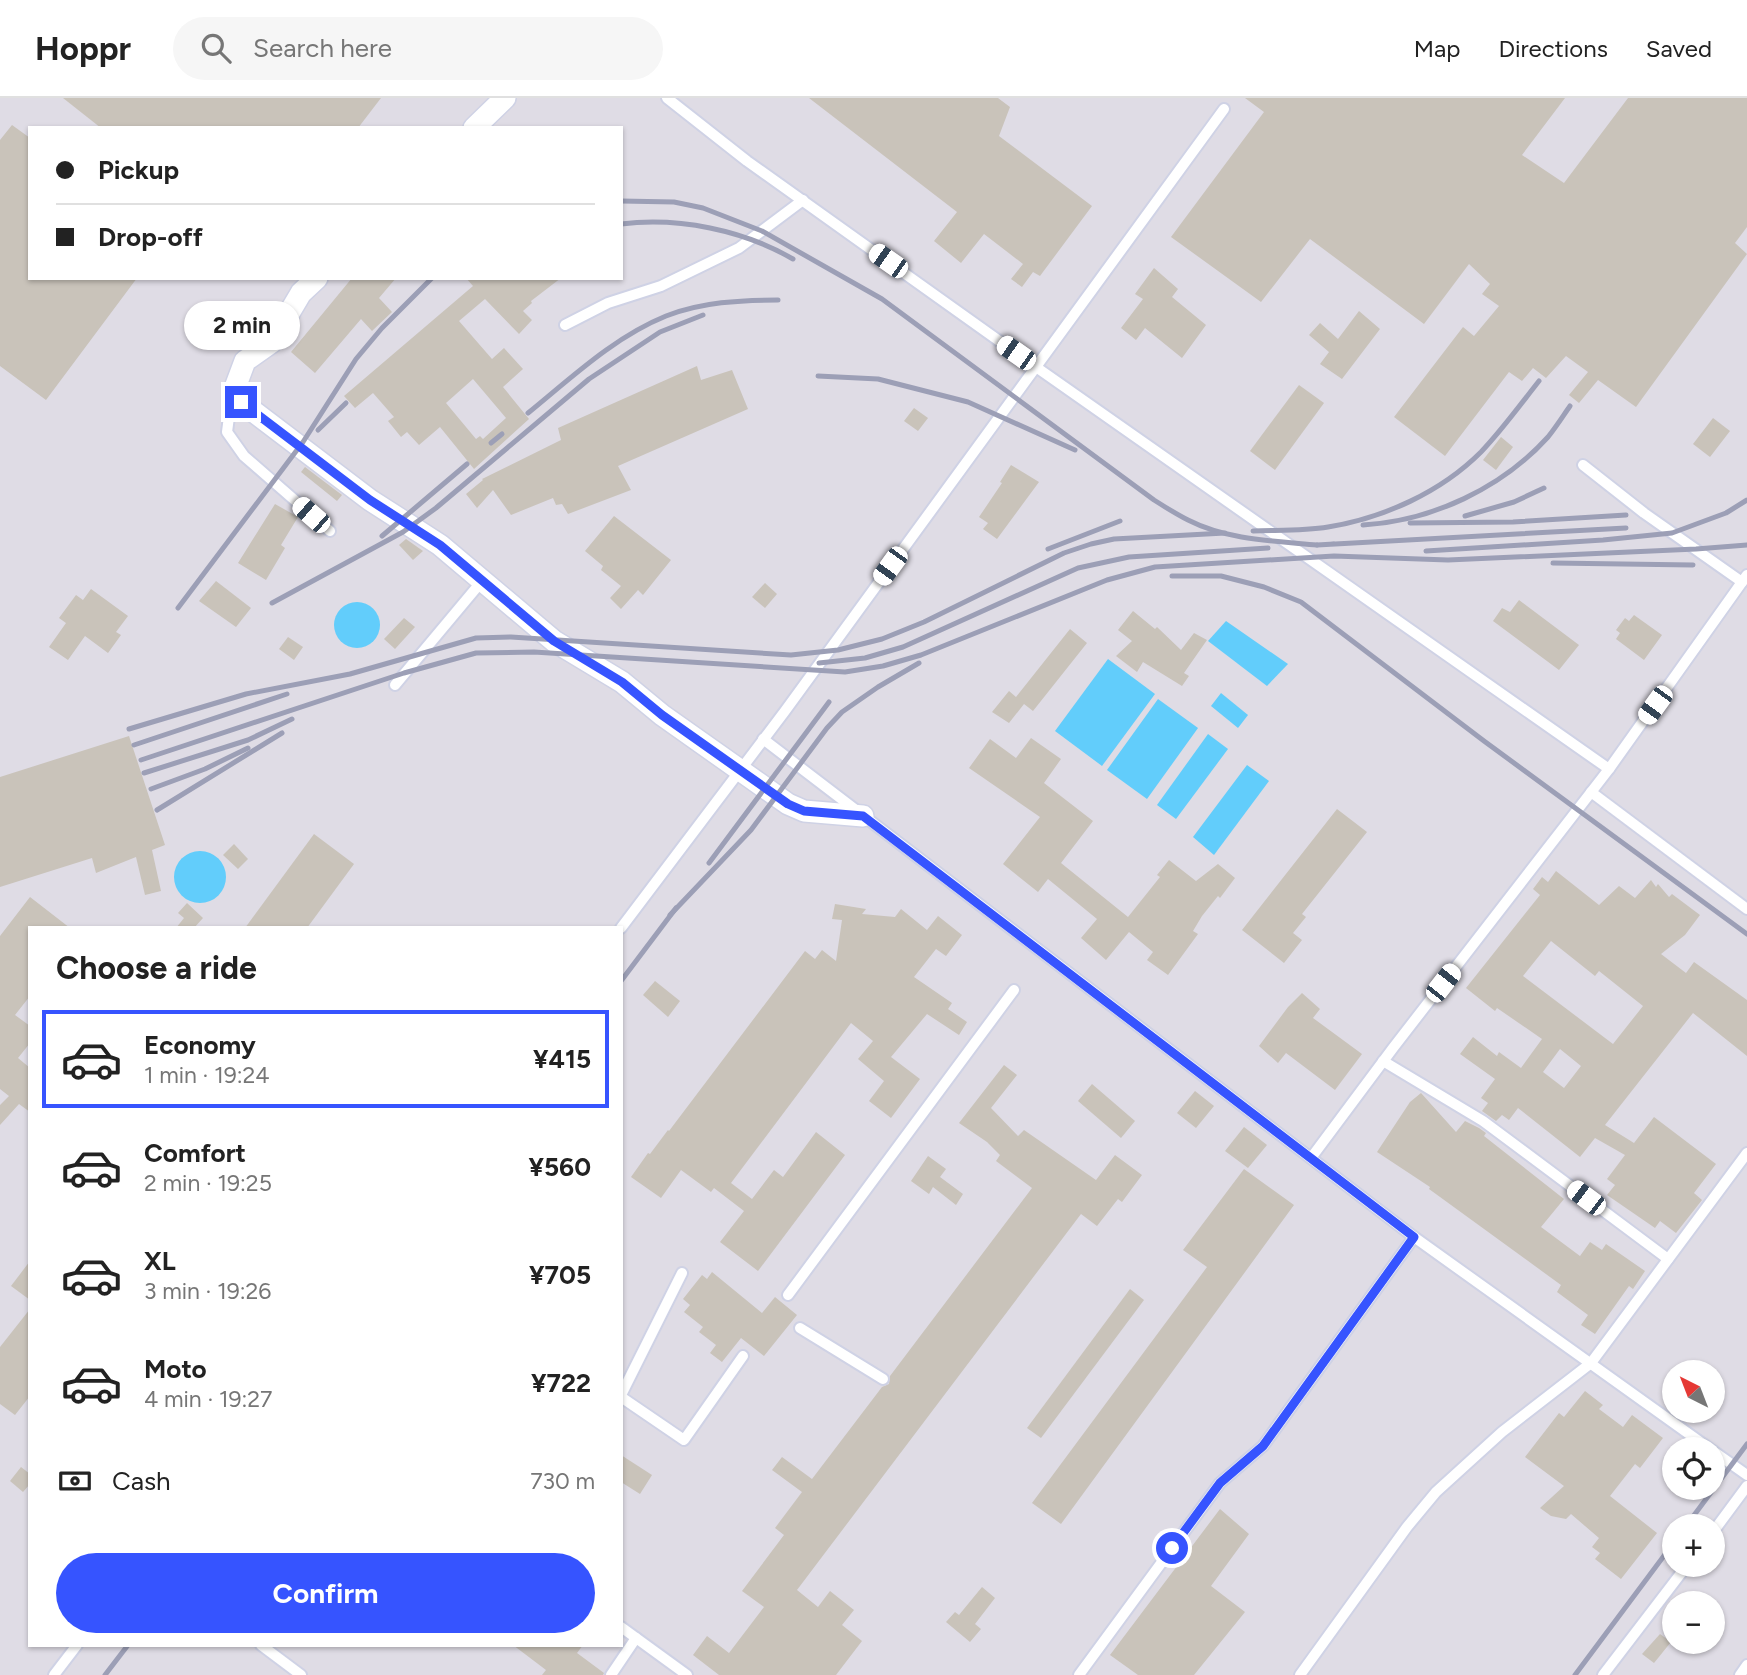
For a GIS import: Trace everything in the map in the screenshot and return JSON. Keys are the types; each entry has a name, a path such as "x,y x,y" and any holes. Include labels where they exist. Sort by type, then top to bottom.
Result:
{"street":[{"path":"476,126 505,98"},
{"path":"315,280 302,293 272,342 245,361 233,393 241,402 370,500 440,545 554,641 622,682 662,715 788,804 804,811 863,816"}],"lane":[{"path":"667,98 803,200 1609,769"},
{"path":"623,926 763,739 1223,109"},
{"path":"565,325 608,303 661,286 739,248 803,200"},
{"path":"233,393 227,432 238,448 330,531"},
{"path":"1311,1158 1609,769 1744,578 1644,513 1583,466"},
{"path":"395,684 482,581"},
{"path":"763,739 1414,1237 1694,1437"},
{"path":"1591,792 1747,909"},
{"path":"788,1295 1014,990"},
{"path":"1383,1061 1483,1121 1668,1259"},
{"path":"1300,1675 1407,1527 1436,1492 1494,1438 1591,1363 1747,1153"},
{"path":"1079,1675 1220,1483 1263,1446 1414,1237"},
{"path":"623,1392 682,1273"},
{"path":"800,1328 883,1380"},
{"path":"623,1397 684,1440 743,1356"},
{"path":"1725,1459 1747,1475"},
{"path":"1725,1516 1747,1486"},
{"path":"1603,1675 1678,1577"},
{"path":"623,1628 687,1675"},
{"path":"611,1675 636,1638"},
{"path":"54,1675 75,1647"},
{"path":"264,1647 302,1675"},
{"path":"1740,1675 1747,1665"}],"shaded area":[{"path":"0,98 1747,98 1747,1675 0,1675"}],"water":[{"path":"357,602 374,608 380,625 374,642 357,648 340,642 334,625 340,608"},
{"path":"1226,621 1288,664 1267,686 1208,641"},
{"path":"1108,659 1155,694 1102,766 1055,731"},
{"path":"1221,693 1248,715 1238,728 1211,706"},
{"path":"1158,699 1198,728 1147,799 1107,770"},
{"path":"1208,734 1228,749 1176,819 1157,805"},
{"path":"1247,765 1269,781 1214,855 1193,837"},
{"path":"200,851 210,853 218,859 224,867 224,887 218,895 210,901 200,903 190,901 182,895 176,887 174,877 176,867 182,859 190,853"}],"building":[{"path":"63,98 381,98 360,126 98,126"},
{"path":"809,98 998,98 1010,107 999,136 1092,206 1040,276 1033,272 1022,287 1011,279 1023,264 984,234 961,263 934,241 957,212"},
{"path":"1245,98 1565,98 1522,155 1564,183 1628,98 1747,98 1747,227 1735,243 1747,254 1636,407 1598,380 1579,403 1569,395 1588,372 1566,356 1546,378 1533,368 1522,381 1509,372 1445,456 1394,417 1463,327 1474,336 1499,306 1482,294 1490,284 1469,264 1424,324 1310,239 1261,302 1171,237 1264,112"},
{"path":"12,125 28,137 28,280 136,280 46,400 0,366 0,140"},
{"path":"1154,268 1178,289 1172,297 1206,325 1182,358 1145,328 1136,340 1121,328 1143,299 1135,294"},
{"path":"350,280 394,280 379,298 392,312 372,331 361,319 315,373 291,352"},
{"path":"468,280 558,280 531,301 523,311 532,320 519,334 485,299 459,321 492,359 504,348 523,369 503,387 529,419 474,469 440,427 419,445 407,432 401,437 388,421 394,417 373,393 355,408 344,396 473,286","holes":["473,379 506,418 483,439 480,436 476,439 446,403"]},
{"path":"1359,311 1380,329 1342,379 1320,364 1329,352 1309,335 1320,323 1338,339"},
{"path":"697,366 701,380 732,370 748,409 618,466 631,490 568,514 562,504 556,505 553,498 511,515 493,490 477,508 466,494 482,479 561,440 558,428"},
{"path":"1299,385 1324,403 1275,470 1250,451"},
{"path":"914,408 928,418 918,431 904,421"},
{"path":"1713,418 1730,431 1710,457 1693,444"},
{"path":"1501,437 1513,447 1496,470 1483,460"},
{"path":"1011,465 1039,482 997,539 983,529 988,523 979,517"},
{"path":"305,467 342,495 337,501 301,472"},
{"path":"275,504 298,517 281,545 285,548 266,580 238,563"},
{"path":"614,516 671,560 643,595 638,590 621,609 610,598 621,586 601,570 603,566 585,551"},
{"path":"406,539 423,551 413,560 399,545"},
{"path":"216,581 251,608 236,627 199,601"},
{"path":"765,583 777,594 765,608 752,597"},
{"path":"91,589 128,616 116,632 121,635 108,653 85,636 68,660 49,647 66,623 59,618 76,595 83,600"},
{"path":"1519,600 1579,645 1559,670 1493,621 1502,608 1510,612"},
{"path":"1133,611 1155,629 1157,627 1181,650 1194,633 1207,640 1184,673 1189,676 1182,686 1143,662 1137,672 1116,656 1132,641 1118,630"},
{"path":"1634,615 1662,635 1644,660 1616,639 1620,633 1616,630 1625,618 1629,621"},
{"path":"404,618 415,627 395,649 384,639"},
{"path":"1070,629 1087,643 1033,711 1024,704 1009,723 992,712 1009,691 1016,697"},
{"path":"288,637 303,647 294,660 279,649"},
{"path":"129,736 165,845 152,850 161,891 145,895 136,857 96,873 92,858 0,887 0,777"},
{"path":"1031,738 1061,759 1044,783 1093,821 1061,863 1128,917 1160,877 1157,875 1169,860 1196,881 1218,864 1235,878 1202,916 1193,931 1198,934 1168,975 1147,960 1153,952 1129,932 1106,960 1081,938 1097,919 1048,879 1038,892 1003,864 1040,817 969,768 990,739 1016,758"},
{"path":"1337,809 1367,832 1302,914 1306,917 1293,933 1302,940 1284,963 1242,930"},
{"path":"314,834 354,864 308,926 246,926"},
{"path":"234,844 248,859 238,869 223,855"},
{"path":"1556,871 1599,905 1619,886 1635,898 1651,880 1656,887 1658,884 1669,897 1672,894 1700,915 1685,935 1661,954 1686,973 1694,962 1747,1000 1747,1056 1693,1013 1605,1125 1634,1143 1654,1117 1716,1164 1694,1193 1702,1200 1676,1233 1660,1221 1655,1228 1607,1195 1615,1185 1607,1179 1625,1155 1595,1138 1580,1157 1518,1108 1509,1120 1502,1115 1496,1121 1482,1111 1488,1103 1481,1098 1495,1079 1460,1054 1473,1037 1497,1056 1499,1052 1521,1068 1542,1039 1497,1008 1495,1011 1466,988 1540,895 1533,889 1542,877 1548,882","holes":["1551,941 1595,976 1599,971 1643,1006 1613,1044 1523,976","1560,1049 1581,1066 1564,1088 1543,1072"]},
{"path":"30,897 67,926 28,926 28,999 15,1015 28,1025 28,1046 18,1058 28,1066 28,1111 19,1104 0,1125 0,1105 9,1096 0,1089 0,936"},
{"path":"187,903 203,918 196,926 178,926 184,918 178,913"},
{"path":"835,904 866,909 862,914 895,917 901,909 927,930 938,916 962,935 946,956 936,949 914,977 952,1003 948,1009 967,1022 959,1035 927,1014 891,1057 920,1079 891,1118 869,1101 884,1081 858,1059 873,1041 851,1023 731,1183 752,1199 774,1170 783,1177 816,1132 845,1155 758,1271 720,1242 744,1211 714,1188 711,1192 681,1170 661,1198 631,1177 805,951 815,959 822,950 836,961 842,920 832,919"},
{"path":"655,981 680,1001 668,1017 643,995"},
{"path":"1302,993 1320,1009 1313,1018 1362,1054 1335,1090 1286,1053 1278,1063 1259,1046"},
{"path":"1004,1065 1017,1075 991,1108 1018,1136 1024,1130 1096,1180 1115,1155 1142,1175 1122,1202 1118,1199 1097,1226 1081,1214 797,1590 818,1607 830,1591 854,1610 842,1625 862,1641 836,1675 719,1675 693,1655 707,1636 729,1653 764,1607 742,1591 784,1535 775,1528 802,1492 772,1470 782,1457 812,1479 882,1387 889,1384 890,1376 1032,1188 996,1161 1000,1155 987,1142 959,1123"},
{"path":"1092,1084 1135,1121 1121,1138 1078,1101"},
{"path":"1195,1091 1214,1106 1196,1128 1177,1113"},
{"path":"1421,1093 1456,1132 1465,1121 1479,1128 1486,1133 1484,1136 1564,1199 1541,1227 1580,1256 1590,1242 1602,1250 1606,1244 1645,1271 1633,1289 1629,1286 1595,1334 1581,1325 1588,1315 1557,1292 1561,1285 1429,1189 1430,1187 1377,1152 1410,1102"},
{"path":"1244,1127 1267,1145 1248,1168 1225,1151"},
{"path":"928,1156 946,1169 940,1177 963,1194 956,1205 933,1187 929,1194 911,1181"},
{"path":"1244,1169 1294,1205 1061,1524 1032,1503 1207,1267 1183,1250"},
{"path":"28,1264 28,1299 11,1286"},
{"path":"712,1272 762,1313 775,1297 797,1315 764,1356 741,1338 722,1362 710,1353 716,1345 699,1332 703,1327 684,1312 690,1305 683,1299 702,1275 707,1279"},
{"path":"1130,1289 1144,1300 1041,1438 1027,1428"},
{"path":"28,1312 28,1399 15,1415 0,1404 0,1347"},
{"path":"1585,1391 1603,1405 1599,1409 1623,1427 1632,1415 1662,1437 1640,1468 1635,1464 1610,1496 1657,1533 1621,1579 1595,1559 1600,1553 1592,1547 1599,1538 1571,1514 1566,1519 1551,1516 1540,1508 1564,1486 1525,1457 1559,1413 1564,1417"},
{"path":"623,1456 652,1475 640,1494 623,1483"},
{"path":"21,1467 28,1472 28,1486 23,1492 10,1481"},
{"path":"1220,1509 1249,1534 1211,1586 1245,1612 1194,1675 1138,1675 1110,1655"},
{"path":"982,1587 995,1598 975,1624 981,1629 970,1642 946,1622 955,1612 959,1615"},
{"path":"1660,1634 1662,1635 1662,1653 1654,1663 1642,1654"},
{"path":"516,1647 582,1647 577,1653 604,1673 542,1675 546,1670"}],"railway":[{"path":"623,201 674,202 703,208 762,231 882,299 1154,500 1179,515 1203,527 1234,536 1317,545"},
{"path":"623,224 665,222 710,228 753,240 793,259"},
{"path":"178,608 303,442 356,359 382,328 430,280"},
{"path":"528,413 611,347 666,316 721,303 778,300"},
{"path":"272,603 403,532 436,508 589,379 660,332 703,315"},
{"path":"818,376 878,379 968,402 1075,450"},
{"path":"1253,531 1328,527 1370,517 1411,501 1448,479 1481,452 1539,381"},
{"path":"318,430 346,403"},
{"path":"1363,525 1415,517 1464,499 1487,486 1530,455 1548,437 1570,406"},
{"path":"491,443 502,434"},
{"path":"382,536 467,464"},
{"path":"1465,516 1514,502 1544,488"},
{"path":"1426,551 1672,533 1726,513 1747,500"},
{"path":"1410,523 1513,522 1626,515"},
{"path":"1048,549 1120,521"},
{"path":"1334,544 1317,545 1626,528"},
{"path":"129,729 246,694 350,674 476,638 511,637 791,655 838,650 882,639 924,622 1064,553 1091,544 1114,539 1225,533"},
{"path":"141,760 404,673 476,653 534,652 845,672 883,666 921,655 1107,580 1155,567 1334,556 1448,560 1747,545"},
{"path":"819,663 865,658 903,647 1078,568 1129,557 1268,548"},
{"path":"1553,563 1693,565"},
{"path":"1172,576 1221,576 1264,587 1301,602 1484,741 1747,934"},
{"path":"670,915 751,830 827,728 842,712 919,663"},
{"path":"134,745 287,694"},
{"path":"709,863 829,702"},
{"path":"144,773 248,740 292,719"},
{"path":"157,810 282,733"},
{"path":"151,789 205,769 248,748"},
{"path":"623,978 676,908"},
{"path":"1695,1514 1747,1444"},
{"path":"1575,1675 1662,1558"},
{"path":"105,1675 126,1647"}],"route":[{"path":"241,402 370,500 440,545 554,641 622,682 662,715 788,804 804,811 863,816 1414,1237 1263,1446 1220,1483 1172,1548"}]}
